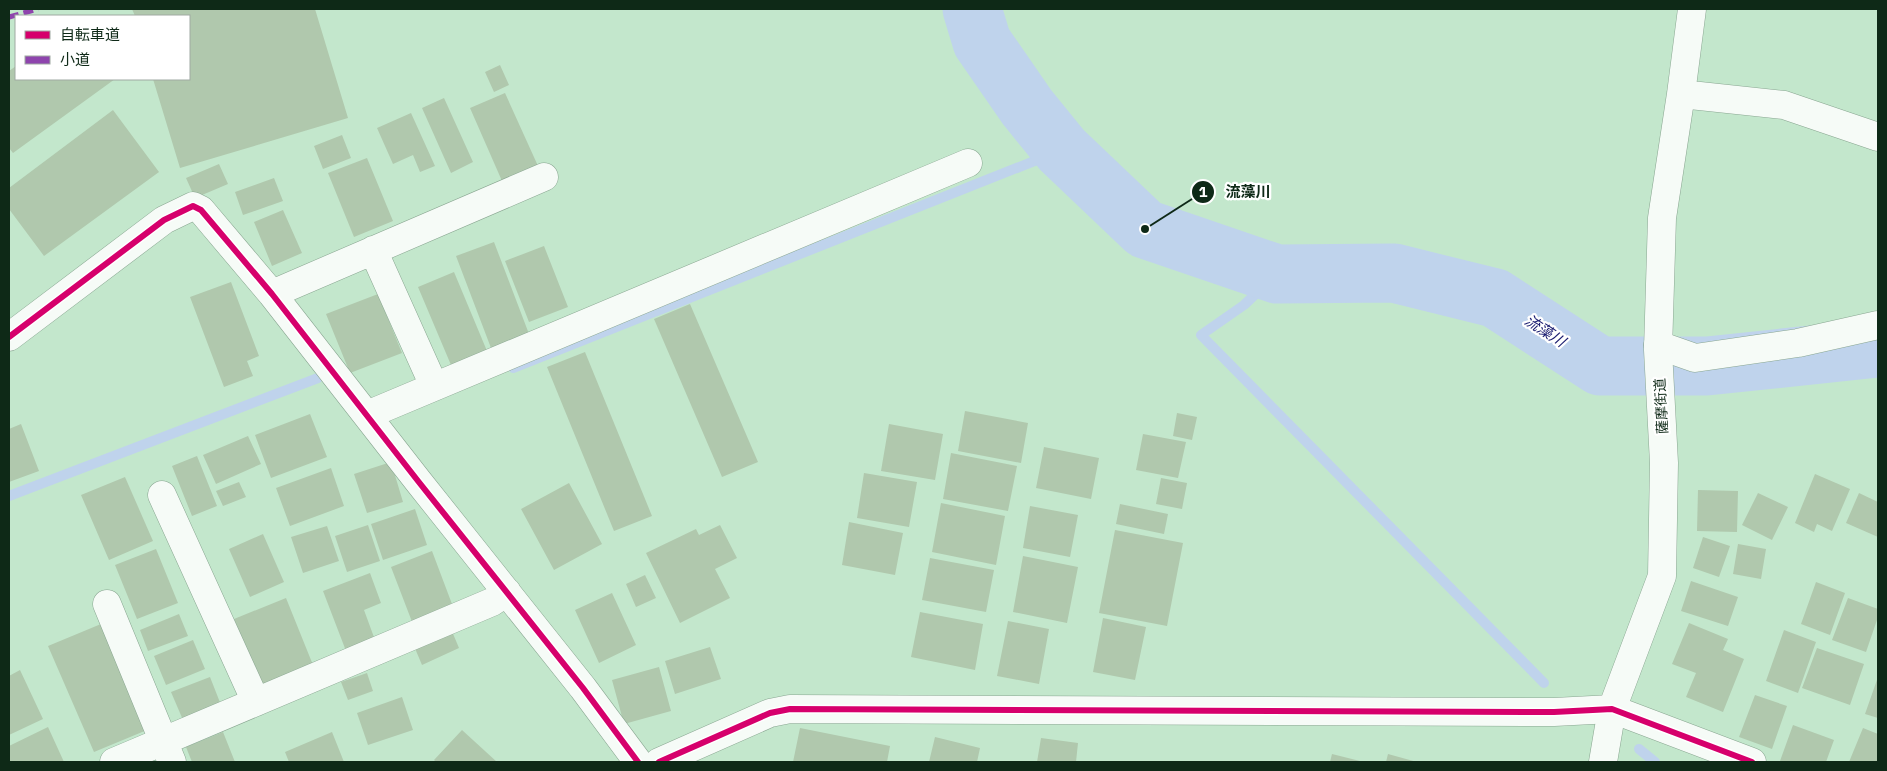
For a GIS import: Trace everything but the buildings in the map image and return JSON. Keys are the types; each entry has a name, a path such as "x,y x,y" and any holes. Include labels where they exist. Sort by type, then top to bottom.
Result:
{"street":[{"name":"薩摩街道","path":"1603,762 1612,709 1662,576 1664,463 1658,348 1662,218 1692,9"},
{"path":"1681,94 1784,105 1878,137"},
{"path":"366,414 968,163"},
{"path":"272,294 544,177"},
{"path":"9,337 164,220 193,206 201,210 272,294 508,592 638,762"},
{"path":"374,250 434,386"},
{"path":"1658,348 1695,358 1798,343 1878,325"},
{"path":"162,495 256,702"},
{"path":"114,762 168,752 256,702 492,602 508,592"},
{"path":"106,604 168,752"},
{"path":"659,762 770,713 790,710 1554,712 1612,709 1752,762"}],"waterway":[{"name":"流藻川","path":"972,9 982,42 1027,107 1062,150 1145,229 1277,274 1394,273 1495,298 1600,366 1707,366 1878,348"},
{"path":"513,368 1062,150"},
{"path":"1277,274 1244,305 1201,335 1544,683"},
{"path":"9,496 318,378"},
{"path":"1639,749 1655,762"}],"marked path":[{"path":"16,15 38,9"},
{"path":"9,17 15,15"}],"cycle path":[{"path":"9,337 164,220 193,206 201,210 272,294 583,688 638,762"},
{"path":"659,762 770,713 790,709 1554,712 1612,709 1752,762"}],"place":[{"name":"流藻川","path":"1145,229"}]}
